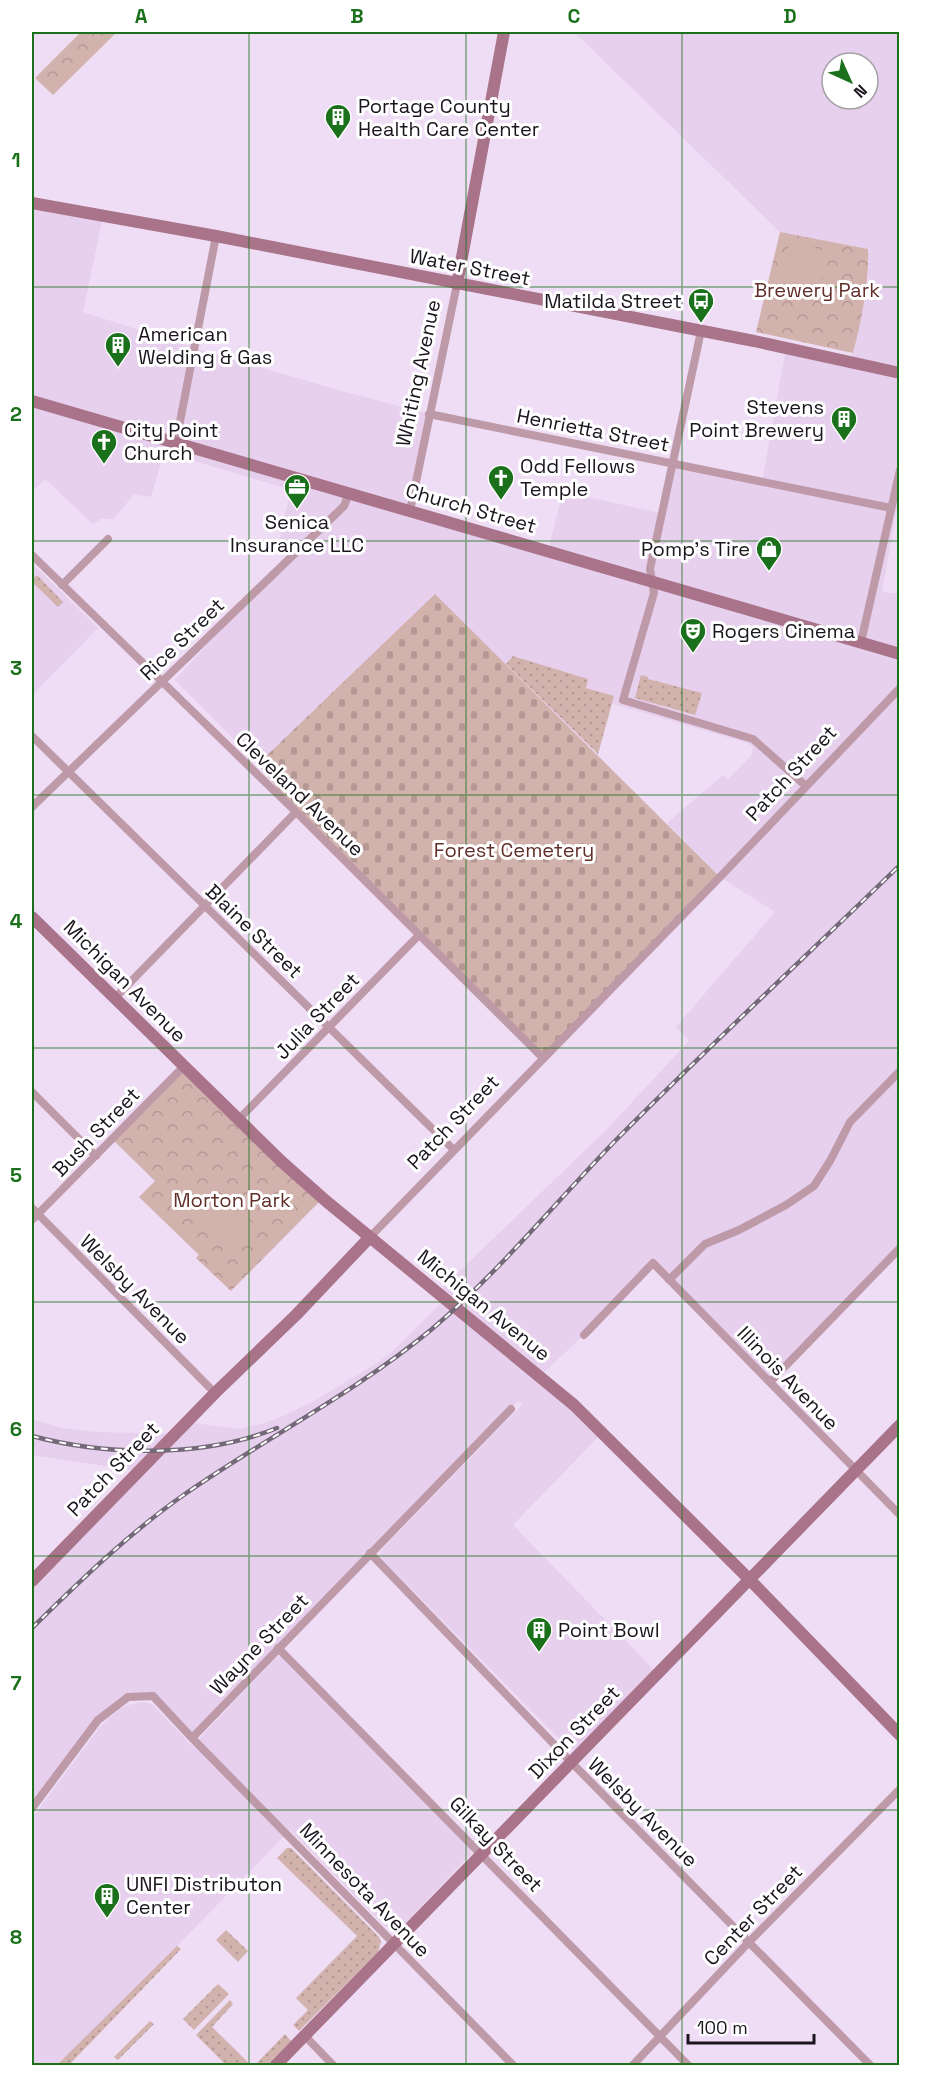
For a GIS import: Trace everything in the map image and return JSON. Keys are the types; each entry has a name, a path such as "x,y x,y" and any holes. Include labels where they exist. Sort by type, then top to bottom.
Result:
{"street":[{"name":"Whiting Avenue","path":"410,511 457,284 504,32"},
{"name":"Water Street","path":"32,203 216,236 701,331 900,373"},
{"path":"176,442 216,236"},
{"path":"701,331 650,569 654,593 623,700 753,739 806,786"},
{"name":"Church Street","path":"32,400 900,654"},
{"name":"Henrietta Street","path":"429,414 891,508"},
{"path":"861,642 900,471"},
{"name":"Rice Street","path":"32,807 346,504 349,493"},
{"path":"62,585 108,539"},
{"name":"Cleveland Avenue","path":"32,555 296,812 543,1058"},
{"name":"Patch Street","path":"33,1577 215,1393 296,1315 900,688"},
{"name":"Blaine Street","path":"32,736 454,1150"},
{"path":"115,998 296,812"},
{"name":"Michigan Avenue","path":"32,916 238,1120 314,1191 574,1405 750,1580 900,1736"},
{"name":"Julia Street","path":"238,1120 418,935"},
{"name":"Bush Street","path":"34,1214 96,1156 183,1066"},
{"path":"669,1280 705,1244 786,1206 814,1186 850,1122 900,1071"},
{"path":"32,1092 96,1156"},
{"name":"Welsby Avenue","path":"34,1214 215,1393"},
{"path":"770,1382 900,1248"},
{"name":"Illinois Avenue","path":"584,1335 653,1263 900,1515"},
{"name":"Wayne Street","path":"192,1738 511,1409"},
{"name":"Dixon Street","path":"275,2066 900,1425"},
{"name":"Welsby Avenue","path":"369,1553 571,1762 871,2066"},
{"name":"Gilkay Street","path":"278,1647 689,2066"},
{"path":"32,1808 98,1719 128,1697 153,1696 192,1738"},
{"name":"Minnesota Avenue","path":"192,1738 514,2066"},
{"name":"Center Street","path":"632,2066 749,1942 900,1789"},
{"path":"304,2035 334,2066"}],"shaded area":[{"path":"574,32 899,32 900,492 882,592 900,594 899,1248 770,1382 653,1264 584,1335 541,1375 602,1433 513,1525 654,1670 575,1749 569,1749 379,1556 383,1548 523,1404 518,1401 192,1738 153,1696 128,1697 98,1720 32,1808 32,1581 137,1471 32,1455 32,1419 61,1428 98,1432 175,1434 187,1422 238,1429 283,1416 316,1400 377,1363 393,1351 445,1299 438,1292 606,1130 689,1041 676,1027 775,912 720,877 667,823 723,775 728,779 751,756 753,747 748,743 613,704 614,696 585,688 588,680 513,656 506,664 435,595 258,764 175,680 256,591 291,557 279,545 283,520 292,490 164,452 151,497 134,494 114,519 101,519 93,524 45,479 32,492 32,203 103,217 83,312 195,348 429,414 410,510 548,551 563,492 661,513 672,462 762,482 786,348 851,362 866,295 868,249 780,232"},
{"path":"32,563 98,628 32,695"},
{"path":"282,1656 471,1848 470,1855 402,1926 392,1929 385,1926 290,1830 61,2065 32,2065 32,1818 100,1727 125,1706 141,1702 149,1703 192,1746 276,1658"}],"green space":[{"path":"81,32 117,32 53,95 35,78"},
{"name":"Brewery Park","path":"780,232 868,249 864,301 853,353 756,332"},
{"path":"794,243 829,252 826,269 820,282 807,287 781,278 789,246"},
{"path":"35,576 38,576 63,602 58,607 32,582"},
{"name":"Forest Cemetery","path":"435,594 720,877 543,1058 296,812 258,764"},
{"path":"513,656 588,679 586,688 614,696 598,754 506,664"},
{"path":"641,675 648,679 702,693 695,715 635,698"},
{"name":"Morton Park","path":"184,1066 323,1198 231,1291 196,1258 199,1255 139,1197 155,1181 112,1139"},
{"path":"231,1209 241,1212 254,1225 236,1254 210,1237 212,1219 221,1211"},
{"path":"287,1848 291,1848 379,1937 381,1942 378,1952 299,2031 293,2025 308,2010 296,1998 357,1936 277,1858"},
{"path":"226,1930 248,1951 238,1962 216,1940"},
{"path":"177,1946 181,1949 69,2065 57,2065"},
{"path":"218,1984 229,1994 194,2030 183,2019"},
{"path":"230,2000 233,2004 212,2027 251,2065 226,2065 196,2035"},
{"path":"150,2021 154,2024 118,2060 114,2057"},
{"path":"285,2034 291,2041 267,2065 255,2065"}],"railway":[{"path":"32,1628 106,1558 164,1509 216,1473 342,1394 432,1329 503,1261 650,1106 900,865"},
{"path":"32,1436 92,1447 155,1451 218,1445 249,1438 277,1428"}],"place":[{"name":"Portage County Health Care Center","path":"338,140"},
{"name":"Matilda Street","path":"701,324"},
{"name":"American Welding & Gas","path":"118,368"},
{"name":"Stevens Point Brewery","path":"844,442"},
{"name":"City Point Church","path":"104,465"},
{"name":"Odd Fellows Temple","path":"501,501"},
{"name":"Senica Insurance LLC","path":"297,510"},
{"name":"Pomp's Tire","path":"769,572"},
{"name":"Rogers Cinema","path":"693,654"},
{"name":"Point Bowl","path":"539,1653"},
{"name":"UNFI Distributon Center","path":"107,1919"}]}
